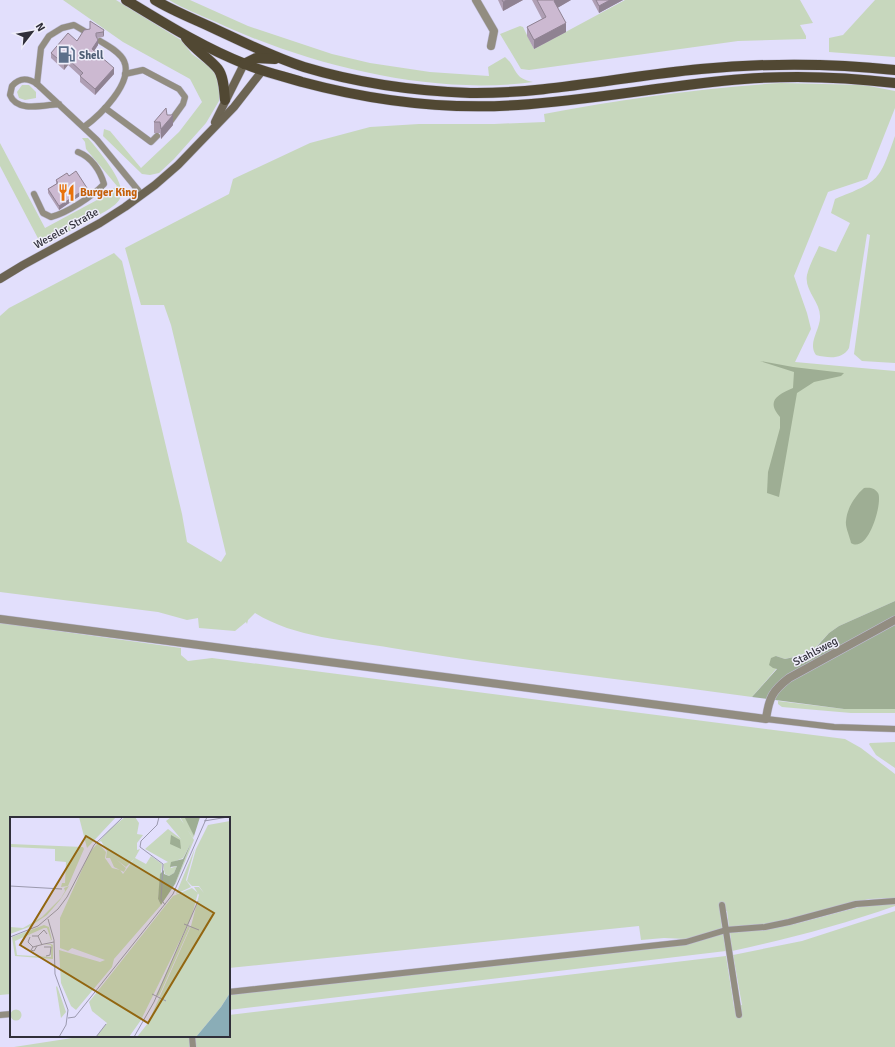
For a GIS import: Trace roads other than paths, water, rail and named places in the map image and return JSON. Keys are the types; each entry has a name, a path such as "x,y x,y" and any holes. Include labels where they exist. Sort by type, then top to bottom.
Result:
{"main road":[{"path":"126,0 184,35 262,71 356,95 392,101 457,107 518,105 746,79 824,77 895,83"},
{"path":"155,0 246,44 281,59 305,67 364,81 401,87 470,93 524,91 701,69 789,63 857,66 895,70"},
{"path":"184,35 195,49 218,70 221,76 225,100"},
{"path":"246,44 256,58 262,71"},
{"path":"244,64 256,58 281,59"}],"street":[{"path":"476,0 494,31 491,46"},
{"name":"Weseler Straße","path":"213,127 244,64"},
{"name":"Weseler Straße","path":"0,280 23,265 100,223 142,195 178,165 213,127 234,107 262,71"},
{"path":"0,619 766,719"},
{"name":"Stahlsweg","path":"766,719 770,696 789,678 895,620"}],"lane":[{"path":"37,84 41,48 49,36 62,28 74,25 86,32"},
{"path":"84,127 99,116 120,86 125,74 124,61 114,49 100,41"},
{"path":"125,74 143,70 179,89 185,97 183,104 170,122"},
{"path":"59,104 25,106 15,103 12,99 10,90 15,82 26,78 37,84 59,104 84,127 107,151 142,195"},
{"path":"105,108 151,142 157,136"},
{"path":"34,194 43,213 51,218 59,215 98,190 104,184 102,177 87,155 78,152"},
{"path":"766,719 834,728 895,729"},
{"path":"230,992 678,942 726,930 765,927 856,904 895,901"},
{"path":"722,904 739,1015"},
{"path":"0,1015 10,1014"},
{"path":"192,1037 193,1047"}],"place":[{"name":"Shell","path":"66,55"},
{"name":"Burger King","path":"67,192"}]}
